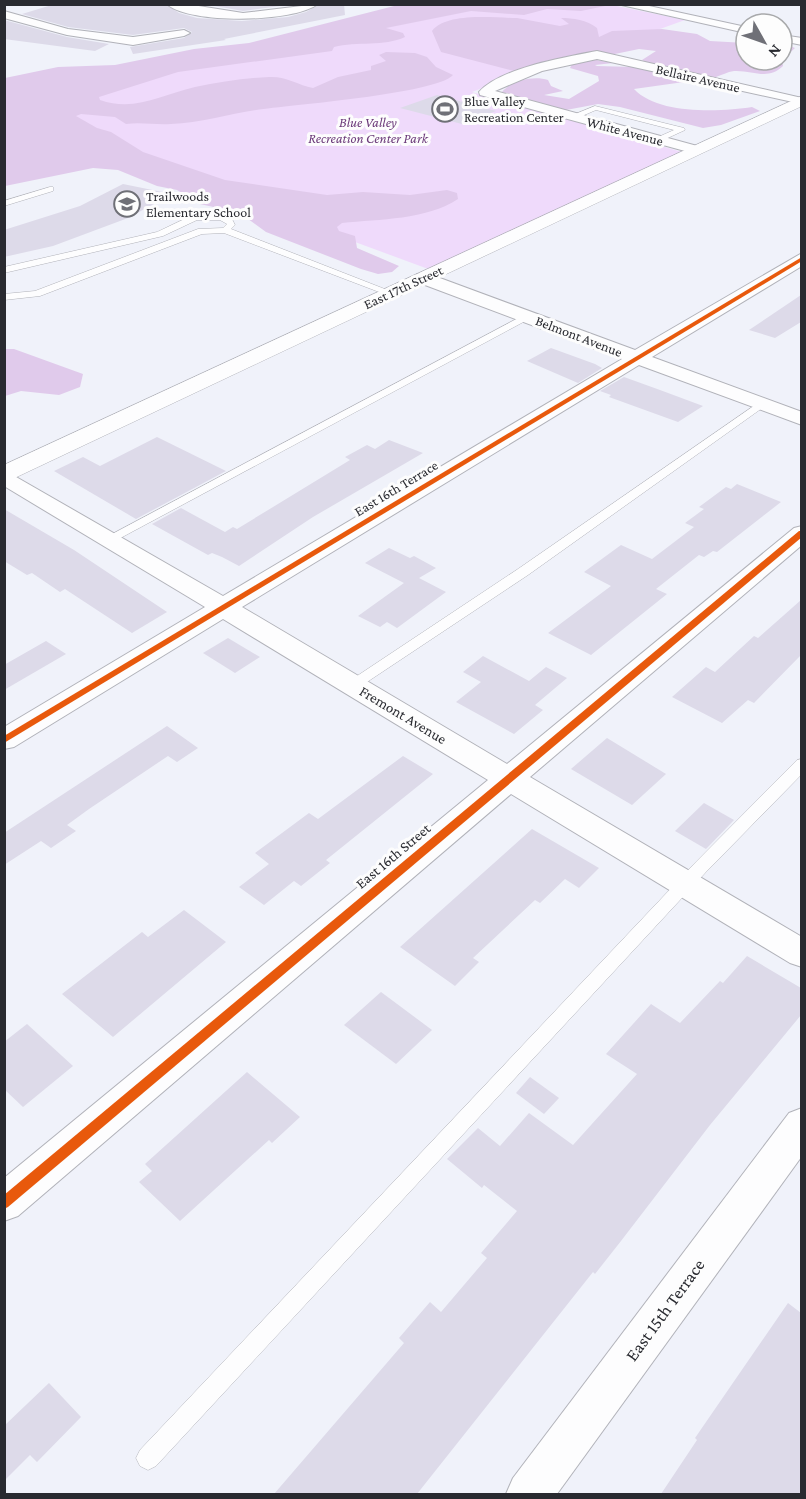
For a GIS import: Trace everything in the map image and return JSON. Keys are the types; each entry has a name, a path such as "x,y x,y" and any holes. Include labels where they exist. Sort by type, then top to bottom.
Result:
{"street":[{"path":"173,5 240,18 298,9 313,4"},
{"path":"622,4 734,27"},
{"path":"4,14 67,32 133,41 184,33"},
{"name":"Bellaire Avenue","path":"485,93 533,71 563,61 597,55 800,101"},
{"name":"White Avenue","path":"485,93 696,150"},
{"name":"East 17th Street","path":"4,476 800,101"},
{"name":"East 16th Terrace","path":"4,740 801,258"},
{"name":"Belmont Avenue","path":"423,278 801,419"},
{"name":"Fremont Avenue","path":"4,476 801,954"},
{"name":"East 16th Street","path":"4,1203 801,533"},
{"name":"East 15th Terrace","path":"529,1494 801,1125"}],"lane":[{"path":"572,117 595,108 681,130 659,140"},
{"path":"4,204 50,189"},
{"path":"4,270 171,230 196,217 229,221 231,225 225,230"},
{"path":"171,230 186,236"},
{"path":"4,297 37,294 186,236 201,231 225,230 390,294"},
{"path":"110,539 526,317"},
{"path":"353,685 522,572 761,404"},
{"path":"148,1458 685,884 801,764"}],"green space":[{"name":"Blue Valley Recreation Center Park","path":"405,5 612,5 685,20 593,53 535,68 472,92 682,152 431,270 5,113 4,86 259,46"}],"shaded area":[{"path":"398,5 605,6 581,11 547,9 524,15 471,11 386,28 403,33 405,37 397,40 343,45 334,47 332,51 178,72 99,97 100,100 113,103 136,103 204,85 269,77 281,78 313,88 338,77 371,70 371,66 386,61 379,55 386,52 415,53 427,57 436,67 453,75 441,82 420,88 360,98 256,110 182,123 126,124 115,117 81,114 76,116 97,128 111,132 143,152 225,180 327,195 363,192 410,195 447,190 457,193 458,199 432,211 402,217 342,223 337,227 339,231 355,236 357,248 399,266 392,272 378,274 361,269 266,232 240,213 200,204 177,190 157,186 118,170 93,168 5,186 5,78 58,67 115,65 194,49 249,43"},
{"path":"517,18 560,26 569,24 561,18 570,18 589,23 597,28 599,37 612,31 662,29 697,34 710,41 734,42 734,71 710,78 679,73 642,60 656,51 639,49 610,55 568,56 514,71 441,52 432,31 439,25 459,19"},
{"path":"591,59 613,63 595,65 597,66 634,67 691,81 634,89 658,103 690,110 752,107 760,111 721,125 703,128 620,107 598,104 566,110 502,92 517,82 542,79 548,80 551,86 563,91 544,95 569,99 599,81 598,76 570,68 573,62"},
{"path":"747,72 774,72 766,74"},
{"path":"5,349 14,349 83,374 80,387 59,395 21,391 5,396"}],"building":[{"path":"55,4 166,4 179,13 197,18 242,21 288,17 306,12 320,4 344,4 345,15 224,39 226,40 133,54 130,47 184,38 192,32 184,28 133,35 68,27 22,14"},
{"path":"204,4 295,4 243,11"},
{"path":"4,20 67,37 109,44 95,51 4,39"},
{"name":"Blue Valley Recreation Center","path":"437,95 496,111 462,124 400,108"},
{"path":"123,184 172,194 128,218 53,246 4,257 4,230 80,206"},
{"path":"801,295 801,322 775,338 749,330"},
{"path":"551,348 602,368 578,383 527,361"},
{"path":"624,377 703,406 678,422 609,397 611,395 600,391"},
{"path":"157,437 226,471 136,519 54,471 83,457 100,466"},
{"path":"389,440 423,453 313,517 239,566 212,553 208,555 152,524 181,508 225,532 233,527 237,529 350,460 345,457 367,445 375,449"},
{"path":"737,484 781,502 717,552 713,551 704,557 699,555 656,589 667,594 591,655 548,633 611,586 584,572 621,545 652,559 694,527 685,523 704,509 699,507 726,487 731,489"},
{"path":"4,509 74,550 167,612 132,633 65,589 60,592 32,573 27,575 4,561"},
{"path":"389,548 410,558 414,556 436,568 419,578 446,592 397,628 387,622 380,627 358,616 404,583 365,563"},
{"path":"801,600 801,655 754,703 748,700 722,723 672,697 706,667 715,672 754,636 758,638"},
{"path":"228,638 260,657 235,673 203,653"},
{"path":"46,641 66,654 4,690 4,665"},
{"path":"483,656 529,681 546,667 567,678 535,705 543,710 514,734 456,702 481,682 463,672"},
{"path":"167,726 198,748 177,762 168,756 89,809 67,825 76,831 51,848 41,841 4,865 4,833"},
{"path":"607,738 666,774 632,805 571,769"},
{"path":"403,756 433,774 326,860 330,863 301,886 294,881 264,905 239,887 269,864 255,853 309,813 318,819"},
{"path":"704,803 734,820 706,849 675,831"},
{"path":"532,829 599,868 579,888 565,879 540,903 535,900 473,958 479,962 455,986 400,947"},
{"path":"184,910 226,942 113,1037 62,994 142,932 148,937"},
{"path":"747,956 801,988 801,1015 710,1125 595,1274 593,1272 417,1494 274,1494 404,1343 399,1338 430,1302 441,1312 487,1258 481,1253 517,1211 484,1185 482,1188 447,1159 478,1128 500,1146 529,1113 573,1145 637,1074 606,1054 651,1004 680,1023 720,981 723,983"},
{"path":"381,992 432,1030 396,1064 344,1025"},
{"path":"27,1024 73,1066 23,1107 4,1089 4,1042"},
{"path":"247,1072 300,1117 272,1143 269,1140 180,1221 139,1182 152,1171 145,1164"},
{"path":"530,1077 559,1098 544,1114 516,1093"},
{"path":"788,1303 801,1313 801,1494 661,1494 697,1440 695,1438"},
{"path":"49,1383 81,1417 37,1462 30,1455 4,1481 4,1426"}],"cycle path":[{"path":"4,740 802,258"},
{"path":"4,1203 802,533"}],"place":[{"name":"Blue Valley Recreation Center","path":"445,109"},
{"name":"Trailwoods Elementary School","path":"127,204"}]}
